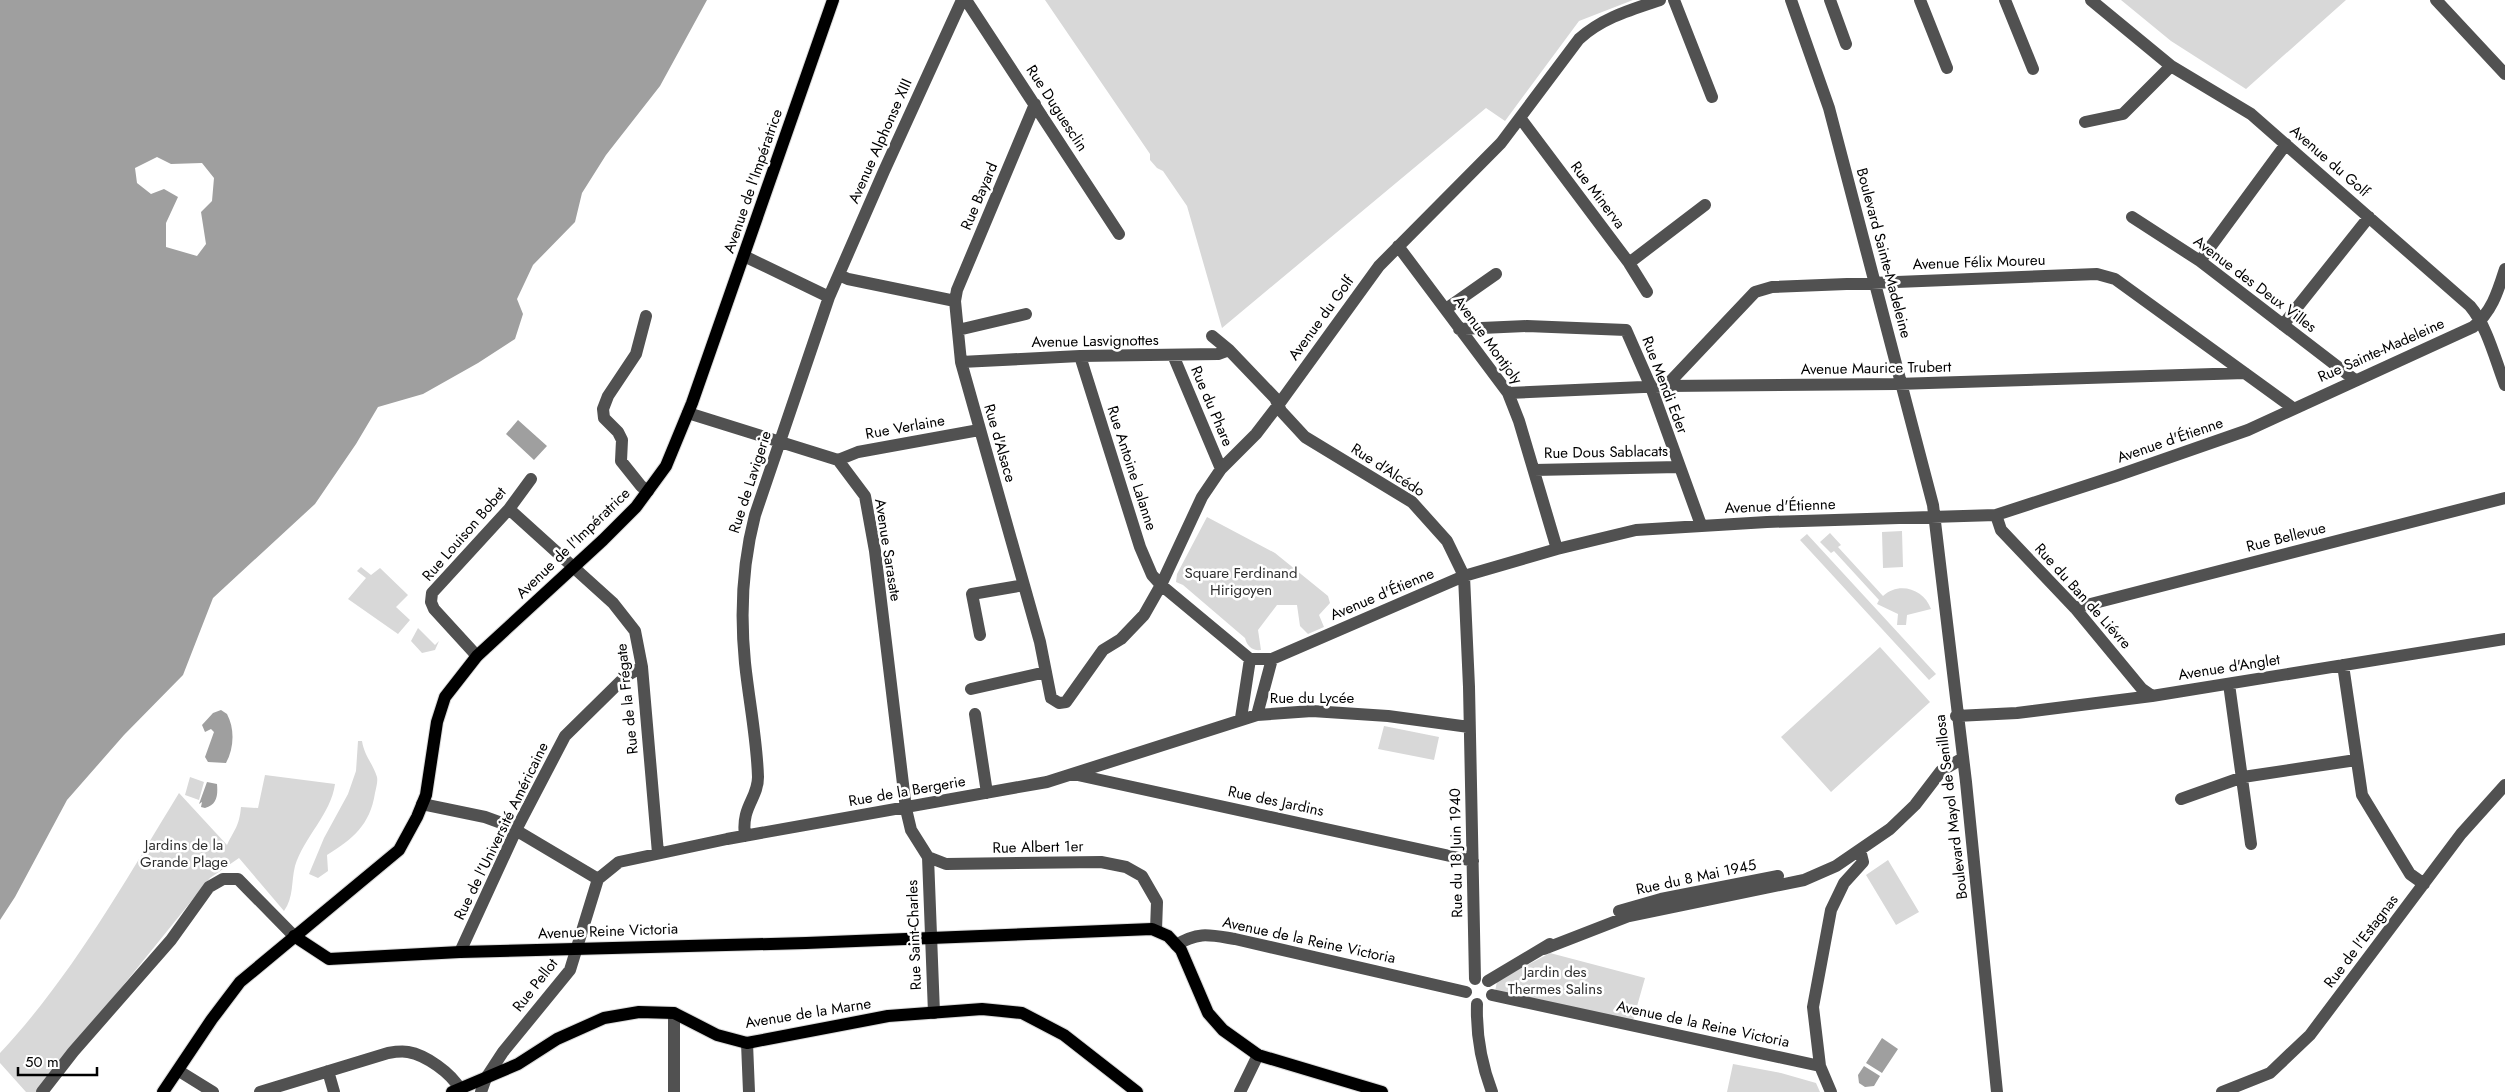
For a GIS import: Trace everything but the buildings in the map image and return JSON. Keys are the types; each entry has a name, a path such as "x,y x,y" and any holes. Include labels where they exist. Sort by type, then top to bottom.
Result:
{"main road":[{"name":"Avenue de l'Impératrice","path":"163,1092 179,1071 212,1018 240,982 399,850 422,804 430,777 437,722 446,698 477,656 609,534 648,491 674,451 833,0"},
{"path":"931,936 1154,930 1168,936 1187,961 1208,1013 1223,1030 1258,1055 1382,1092"},
{"name":"Avenue Reine Victoria","path":"294,936 329,959 460,952 806,942 931,936"},
{"name":"Avenue de la Marne","path":"456,1090 518,1064 557,1039 604,1018 639,1012 674,1013 717,1035 747,1042 888,1016 982,1009 1022,1013 1064,1035 1137,1092"}],"street":[{"name":"Avenue Alphonse XIII","path":"829,297 962,0"},
{"name":"Rue Duguesclin","path":"966,0 1119,234"},
{"name":"Avenue du Golf","path":"1059,703 1066,702 1103,650 1121,639 1144,614 1162,585 1202,497 1221,469 1256,434 1279,404 1379,266 1501,143 1579,40 1592,27 1608,18 1660,0"},
{"path":"1674,0 1712,97"},
{"name":"Boulevard Sainte-Madeleine","path":"1790,0 1828,108 1875,282 1934,518"},
{"path":"1830,0 1846,44"},
{"path":"1920,0 1947,68"},
{"path":"2005,0 2033,69"},
{"name":"Avenue du Golf","path":"2091,0 2171,66 2251,114 2470,306 2482,320 2486,337 2505,385"},
{"path":"2436,0 2505,74"},
{"path":"2085,122 2123,114 2171,66"},
{"name":"Rue Bayard","path":"955,301 957,290 1035,104"},
{"name":"Rue Minerva","path":"1521,119 1629,263 1647,292"},
{"path":"2200,261 2286,144"},
{"path":"1629,263 1705,205"},
{"name":"Avenue des Deux Villes","path":"2132,217 2200,261 2355,380"},
{"path":"2284,325 2369,217"},
{"name":"Avenue Montjoly","path":"1398,246 1508,393 1534,470 1557,549"},
{"path":"744,256 829,297"},
{"path":"2482,320 2500,302 2505,269"},
{"path":"1446,309 1496,274"},
{"name":"Avenue Félix Moureu","path":"1666,386 1755,292 1772,287 2097,274 2115,279 2293,408"},
{"path":"839,275 848,280 955,301"},
{"name":"Rue de Lavigerie","path":"745,836 744,814 758,779 745,662 741,603 746,547 754,515 781,442 829,297"},
{"name":"Rue d'Alsace","path":"955,301 961,362 1024,585 1051,698 1059,703"},
{"path":"958,330 1026,314"},
{"path":"646,316 636,354 608,396 602,409 604,418 618,432 622,440 621,461 630,474 648,491"},
{"name":"Rue Sainte-Madeleine","path":"2293,408 2464,331 2482,320"},
{"name":"Rue Mendi Eder","path":"1460,329 1527,326 1626,330 1651,387 1701,524"},
{"path":"1212,336 1229,350 1279,404"},
{"name":"Avenue Lasvignottes","path":"961,362 1080,356 1218,354 1229,350"},
{"name":"Rue du Phare","path":"1173,355 1221,469"},
{"name":"Rue Antoine Lalanne","path":"1080,356 1140,547 1152,575 1250,659"},
{"name":"Avenue Maurice Trubert","path":"1508,393 1666,386 1901,384 2244,373"},
{"name":"Rue d'Alcédo","path":"1279,404 1281,411 1305,437 1412,502 1447,541 1464,576 1469,727"},
{"name":"Avenue d'Étienne","path":"1250,659 1272,659 1464,576 1557,549 1636,530 1701,524 1934,518 1996,514 2116,476 2248,430 2293,408"},
{"path":"688,413 838,460"},
{"name":"Rue Verlaine","path":"838,460 858,452 979,430"},
{"name":"Avenue Sarasate","path":"838,460 865,496 875,551 906,809"},
{"name":"Rue Dous Sablacats","path":"1534,470 1679,467"},
{"name":"Rue Louison Bobet","path":"477,656 434,608 431,602 432,593 509,509 531,479"},
{"name":"Rue Bellevue","path":"2075,608 2505,498"},
{"name":"Rue de la Frégate","path":"509,509 613,604 635,631 642,668 658,853"},
{"name":"Rue du Ban de Liévre","path":"1996,514 2001,530 2075,608 2142,689 2152,696"},
{"name":"Boulevard Mayol de Senillosa","path":"1934,518 1956,716 1963,758 1997,1092"},
{"path":"980,635 972,594 1024,585"},
{"name":"Avenue d'Anglet","path":"1956,716 2017,714 2152,696 2505,639"},
{"path":"1241,718 1250,659"},
{"path":"1257,715 1272,659"},
{"path":"2343,665 2362,795 2410,874 2424,884"},
{"name":"Rue de l'Université Américaine","path":"460,952 516,831 565,736 626,676 642,668"},
{"path":"970,689 1046,672"},
{"path":"2228,684 2243,777 2251,844"},
{"name":"Rue du Lycée","path":"1073,774 1241,718 1257,715 1321,712 1388,716 1469,727"},
{"path":"975,714 987,793"},
{"name":"Rue du 18 Juin 1940","path":"1469,727 1473,861 1481,980"},
{"name":"Rue du 8 Mai 1945","path":"1481,980 1544,948 1559,937 1633,906 1801,872 1860,850 1890,829 1915,805 1941,771 1963,758"},
{"path":"2180,799 2243,777 2356,760"},
{"name":"Rue de la Bergerie","path":"745,836 906,809 1047,782 1073,774"},
{"name":"Rue des Jardins","path":"1073,774 1473,861"},
{"name":"Rue de l'Estagnas","path":"2222,1092 2270,1073 2310,1035 2461,834 2505,785"},
{"path":"422,804 485,817 507,825 598,879 619,862 745,836"},
{"path":"906,809 911,830 928,857"},
{"path":"1831,1092 1820,1066 1813,1007 1831,910 1844,883 1864,862 1860,850"},
{"name":"Rue Albert 1er","path":"928,857 946,864 1101,862 1126,867 1142,876 1157,902 1154,930"},
{"name":"Rue Saint-Charles","path":"928,857 934,1012"},
{"path":"42,1092 73,1052 171,940 209,888 222,879 238,879 294,936"},
{"name":"Rue Pellot","path":"481,1092 486,1078 503,1052 570,970 598,879"},
{"name":"Avenue de la Reine Victoria","path":"1176,945 1189,937 1202,934 1235,938 1466,992"},
{"path":"1481,980 1492,988 1492,995 1488,1002 1477,1004 1470,1000 1466,992 1468,984 1481,980"},
{"name":"Avenue de la Reine Victoria","path":"1492,995 1820,1066"},
{"path":"1477,1004 1476,1028 1483,1069 1492,1092"},
{"path":"674,1013 674,1092"},
{"path":"747,1042 749,1092"},
{"path":"260,1092 388,1053 407,1051 421,1056 455,1079 456,1090"},
{"path":"1240,1092 1258,1055"},
{"path":"179,1071 212,1092"},
{"path":"328,1071 334,1092"}],"green space":[{"path":"1045,0 1633,0 1579,21 1505,121 1486,108 1222,328 1187,206 1163,171 1157,168 1150,160 1150,154"},
{"path":"2121,0 2346,0 2246,89 2171,41"},
{"name":"Square Ferdinand Hirigoyen","path":"1207,517 1275,553 1328,596 1330,603 1319,615 1324,627 1308,634 1300,626 1297,605 1277,605 1258,630 1261,650 1255,650 1249,646 1245,638 1183,585 1176,582 1177,574"},
{"path":"1902,531 1903,567 1883,568 1882,532"},
{"path":"1830,533 1841,545 1838,547 1883,596 1889,591 1896,589 1910,589 1923,596 1931,609 1907,615 1906,625 1897,625 1898,614 1877,604 1879,600 1834,551 1831,553 1820,542"},
{"path":"1807,534 1936,674 1929,680 1800,540"},
{"path":"361,567 371,575 380,568 408,595 396,607 410,620 398,634 348,599 366,578 357,571"},
{"path":"418,628 435,645 439,641 435,650 422,653 411,641"},
{"path":"1880,647 1930,702 1831,792 1781,737"},
{"path":"1384,726 1439,737 1434,760 1378,749"},
{"path":"358,741 362,741 377,777 373,804 359,830 345,843 327,855 328,871 318,878 309,874 324,838 348,794 356,771"},
{"name":"Jardins de la Grande Plage","path":"265,775 335,784 333,795 323,815 299,855 295,866 292,889 284,911 239,858 210,878 37,1092 26,1092 0,1063 0,1053 51,993 74,961 179,793 227,845 238,823 241,807 258,808"},
{"path":"190,777 204,782 199,800 185,795"},
{"path":"1888,860 1919,912 1896,925 1866,875"},
{"name":"Jardin des Thermes Salins","path":"1550,953 1645,978 1632,1024 1495,992 1497,981"},
{"path":"1733,1064 1781,1073 1816,1083 1820,1092 1727,1092"}],"shaded area":[{"path":"0,0 707,0 660,86 606,155 582,193 575,222 533,265 517,299 523,314 515,339 478,363 423,394 378,407 356,444 315,504 213,598 183,675 124,735 67,800 15,897 0,920","holes":["157,157 171,164 202,163 214,178 212,201 201,212 206,244 197,256 166,247 166,223 178,197 164,189 151,194 137,183 135,168"]},
{"path":"518,420 547,446 534,460 506,434"},
{"path":"221,710 227,714 230,720 232,732 231,751 226,763 208,762 205,757 214,732 211,729 205,732 202,725 213,713"},
{"path":"207,782 217,784 217,792 216,799 212,805 205,808 201,807 202,802 199,804"},
{"path":"1882,1038 1898,1049 1882,1073 1866,1063"},
{"path":"1864,1066 1880,1076 1874,1086 1865,1087 1859,1083 1858,1075"}]}
